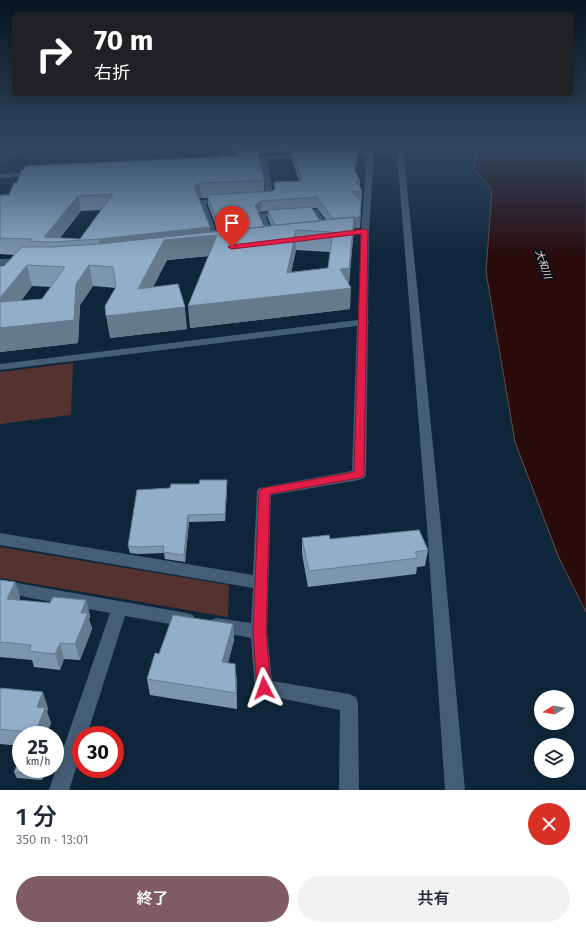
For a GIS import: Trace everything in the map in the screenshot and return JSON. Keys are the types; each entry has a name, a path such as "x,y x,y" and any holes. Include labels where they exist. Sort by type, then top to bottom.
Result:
{"street":[{"path":"255,199 270,198 267,183"},
{"path":"349,790 349,703 264,688 259,632 264,491 359,475 364,322 361,232 367,183"},
{"path":"404,183 411,281 434,526 455,790"},
{"path":"219,248 201,202 232,200"},
{"path":"272,242 261,215 314,211 330,235"},
{"path":"0,262 31,263"},
{"path":"0,367 364,322"},
{"path":"0,539 261,583"},
{"path":"0,586 119,609 259,632"},
{"path":"60,790 119,609"}],"shaded area":[{"path":"73,363 71,415 0,424 0,372"},
{"path":"0,547 229,585 228,617 0,578"}],"water":[{"name":"大和川","path":"486,183 586,183 586,612 559,558 515,442 486,272 492,190"}],"building":[{"path":"14,183 203,183 194,186 210,227 99,239 52,242 30,241 32,239 0,238 0,195 9,195","holes":["113,194 80,239 44,237 78,196"]},
{"path":"274,183 357,183 362,191 352,192 361,201 360,217 333,219 317,197 261,201 255,205 264,227 221,231 207,195 273,191 275,189"},
{"path":"311,207 320,221 275,225 268,210"},
{"path":"354,217 349,268 340,269 351,288 188,306 217,235 164,240 138,289 178,284 185,307 106,316 105,306 116,287 113,267 89,265 76,284 74,320 0,328 0,302 42,299 65,267 27,265 0,298 0,266 4,266 22,247 99,244","holes":["296,230 333,232 328,268 287,273"]},
{"path":"200,480 227,480 225,514 188,515 184,555 163,552 164,546 128,546 137,490 170,488 171,484 199,484"},
{"path":"419,530 428,550 415,552 418,558 309,571 302,538 329,535 330,539"},
{"path":"0,580 15,582 7,599 50,603 53,597 86,600 81,613 88,613 75,644 60,643 55,654 29,651 31,645 0,642"},
{"path":"173,615 233,624 222,662 235,664 236,693 147,679 155,653 159,654"},
{"path":"0,688 43,692 37,707 45,708 38,726 12,726 12,730 0,729"}],"route":[{"path":"232,247 365,231 364,322 359,475 264,491 259,632 264,688"}]}
